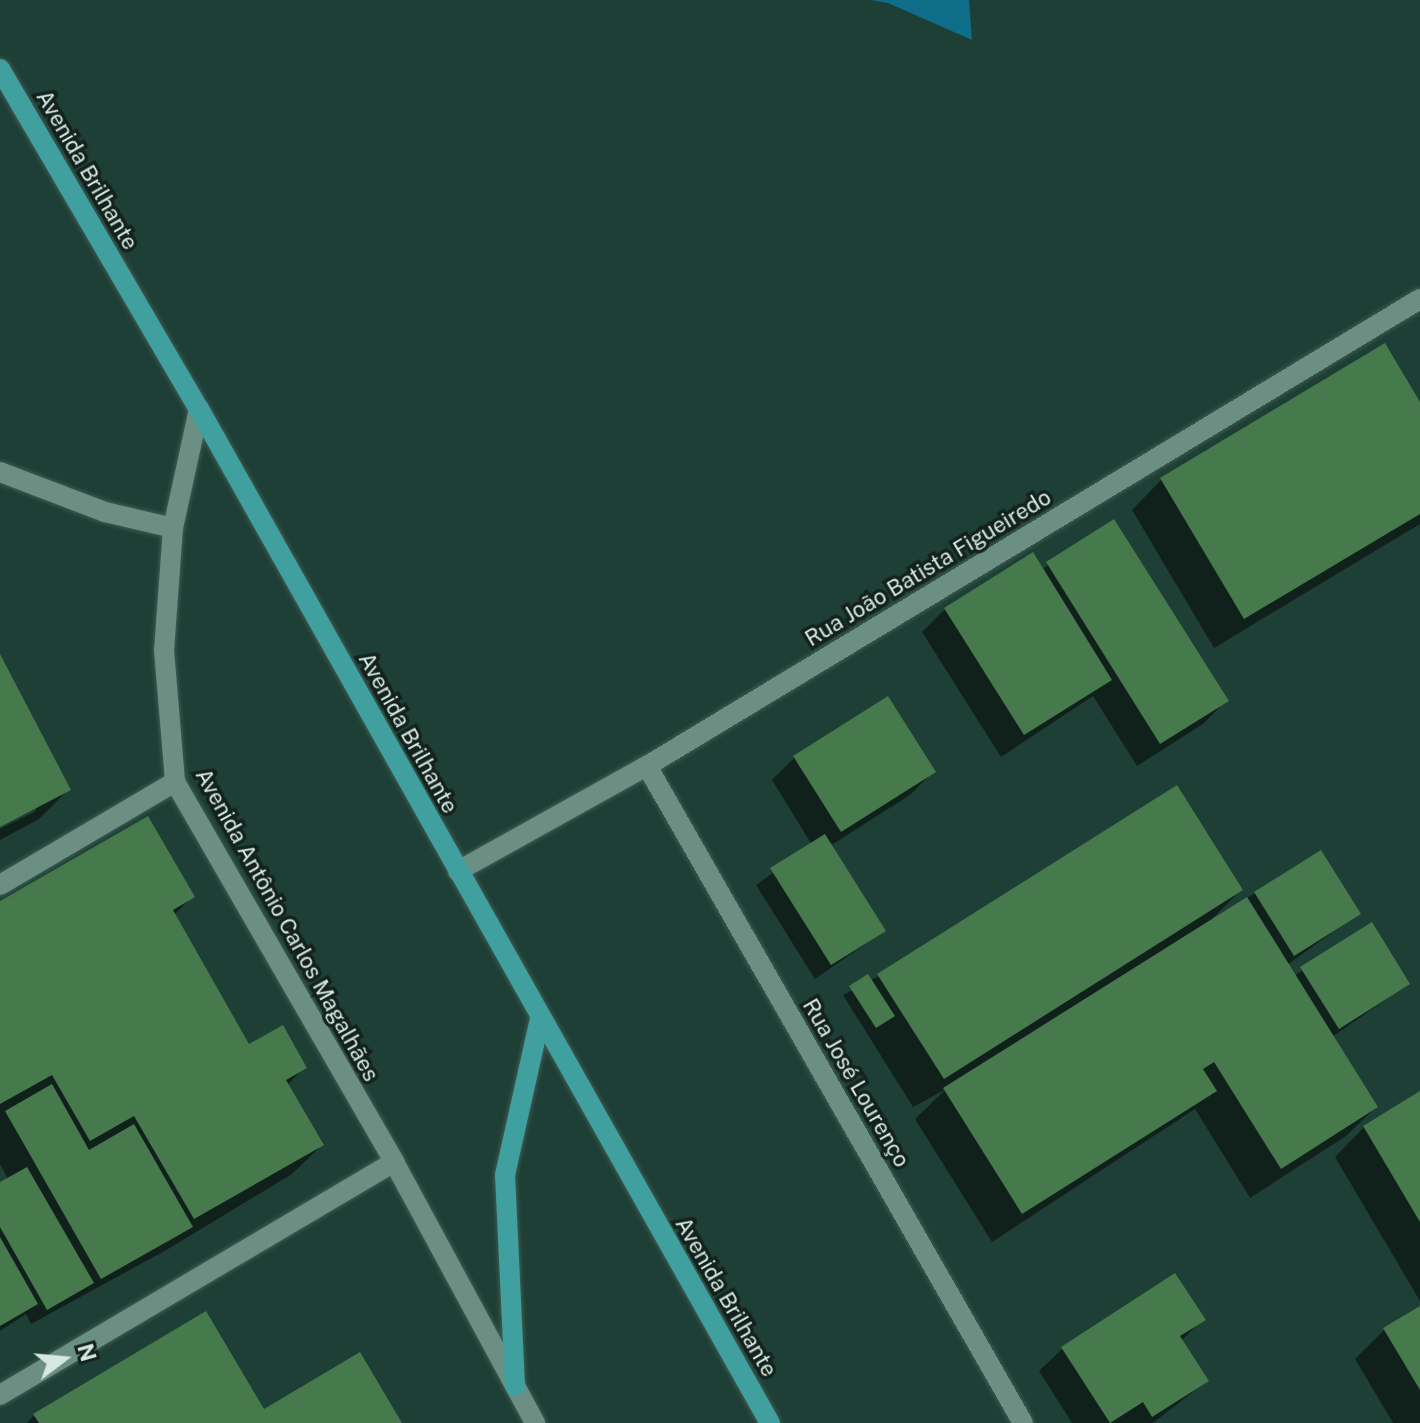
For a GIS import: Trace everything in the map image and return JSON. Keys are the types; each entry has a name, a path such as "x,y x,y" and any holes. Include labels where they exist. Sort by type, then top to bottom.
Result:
{"main road":[{"name":"Avenida Brilhante","path":"0,69 199,409 770,1423"},
{"path":"515,1386 505,1175 540,1019"}],"street":[{"name":"Rua João Batista Figueiredo","path":"458,871 647,766 1420,299"},
{"name":"Avenida Antônio Carlos Magalhães","path":"199,409 173,528 164,650 175,782 394,1162 535,1423"},
{"path":"0,472 105,512 173,528"},
{"name":"Rua José Lourenço","path":"647,766 1023,1423"},
{"path":"0,885 175,782"},
{"path":"0,1395 394,1162"}],"water":[{"path":"871,0 969,0 972,40 888,3"}],"building":[{"path":"1385,343 1420,402 1420,514 1244,619 1160,478"},
{"path":"1114,519 1229,701 1160,744 1046,562"},
{"path":"1033,552 1112,680 1024,735 944,608"},
{"path":"0,654 71,790 0,827"},
{"path":"888,696 936,772 841,832 793,756"},
{"path":"1177,785 1243,890 944,1079 877,974"},
{"path":"148,816 195,897 173,910 249,1044 283,1025 307,1068 286,1080 324,1145 194,1219 134,1116 90,1141 52,1075 0,1104 0,901"},
{"path":"825,834 886,931 831,965 770,868"},
{"path":"1321,850 1361,914 1294,956 1254,892"},
{"path":"1247,897 1378,1107 1281,1169 1214,1062 1203,1069 1217,1091 1022,1214 943,1088"},
{"path":"1372,922 1410,984 1339,1029 1300,967"},
{"path":"868,974 895,1016 876,1028 849,986"},
{"path":"52,1084 89,1150 134,1124 193,1227 101,1279 5,1111"},
{"path":"1420,1091 1420,1222 1363,1126"},
{"path":"27,1167 94,1283 47,1310 0,1227 0,1182"},
{"path":"0,1237 38,1304 0,1326"},
{"path":"1175,1273 1206,1320 1180,1336 1209,1381 1152,1417 1143,1402 1110,1423 1061,1347"},
{"path":"1420,1306 1420,1390 1383,1328"},
{"path":"206,1311 264,1409 360,1352 402,1423 39,1423 33,1414"}]}
